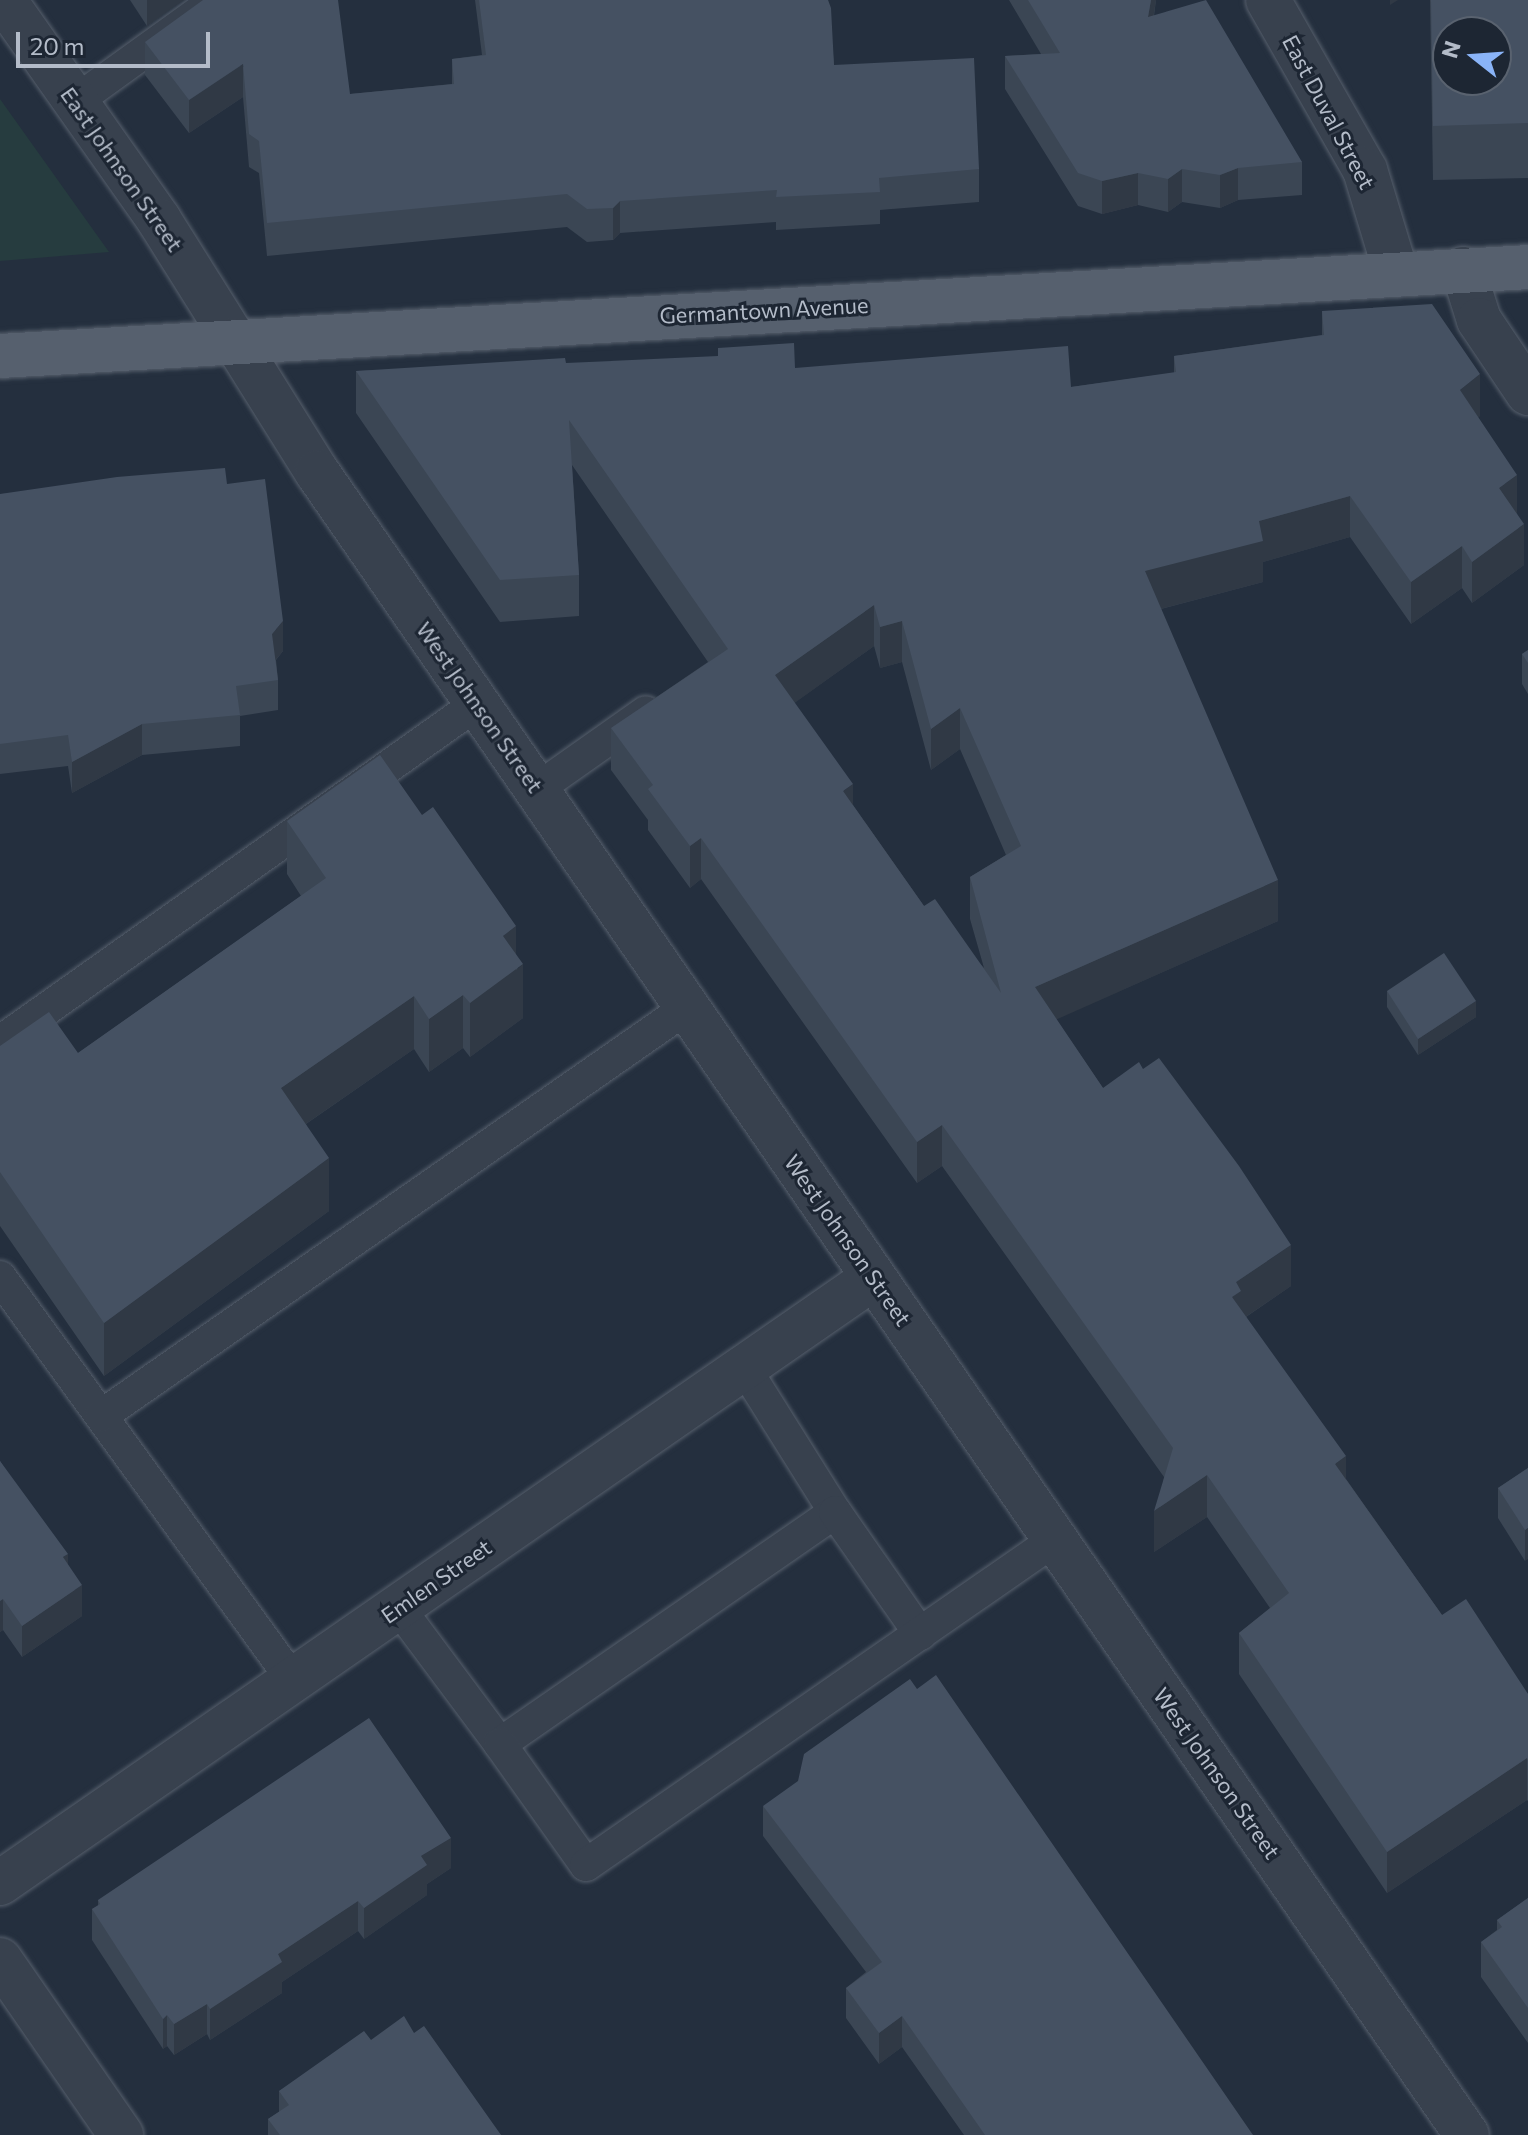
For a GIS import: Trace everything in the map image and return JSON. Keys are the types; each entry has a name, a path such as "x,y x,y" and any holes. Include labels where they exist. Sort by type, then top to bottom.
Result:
{"main road":[{"name":"Germantown Avenue","path":"0,356 1528,267"}],"street":[{"name":"East Johnson Street","path":"4,0 76,101 235,341"},
{"name":"East Duval Street","path":"1268,0 1365,170 1396,273"},
{"path":"1463,269 1479,320 1528,393"},
{"name":"West Johnson Street","path":"235,341 317,472 1467,2135"},
{"name":"Emlen Street","path":"0,1883 873,1278"},
{"path":"0,1960 121,2135"}],"lane":[{"path":"76,101 216,0"},
{"path":"537,789 675,691"},
{"path":"0,1042 478,703"},
{"path":"101,1416 688,1007"},
{"path":"0,1277 293,1680"},
{"path":"744,1367 835,1512 920,1634"},
{"path":"500,1744 835,1512"},
{"path":"398,1607 586,1865 1056,1539"}],"green space":[{"path":"0,99 109,252 0,261"}],"building":[{"path":"203,0 338,0 350,94 454,84 452,59 486,55 479,0 828,0 834,65 974,58 979,169 879,178 880,192 776,197 777,190 620,201 613,208 587,209 567,194 267,223 259,141 249,134 243,64 189,100 145,42"},
{"path":"1028,0 1151,0 1148,17 1206,0 1302,162 1238,168 1220,175 1182,169 1168,179 1138,173 1102,181 1078,173 1005,56 1060,53"},
{"path":"1431,0 1528,0 1528,123 1433,126 1433,96 1512,96 1512,16 1432,16 1432,63"},
{"path":"1432,304 1480,374 1460,390 1517,475 1499,488 1524,524 1472,562 1462,546 1411,582 1350,496 1259,521 1263,541 1145,571 1278,880 1035,987 1103,1088 1139,1062 1143,1069 1159,1058 1239,1166 1291,1245 1236,1282 1241,1291 1232,1297 1346,1456 1335,1464 1442,1615 1466,1599 1528,1694 1528,1760 1387,1852 1239,1633 1289,1593 1207,1475 1154,1511 1173,1448 942,1125 917,1142 701,838 690,846 648,789 653,785 611,728 728,649 569,420 579,575 500,580 356,371 565,358 566,363 718,356 718,348 794,343 795,368 1068,346 1071,387 1176,372 1174,356 1324,335 1322,311","holes":["874,605 880,627 902,621 931,729 960,708 1021,846 970,877 1001,993 935,899 924,906 843,791 853,784 775,675"]},
{"path":"225,468 227,484 265,479 283,621 272,634 278,680 236,686 240,715 142,724 72,762 68,735 0,744 0,494 117,477"},
{"path":"380,755 422,815 433,807 516,926 503,936 523,964 470,1003 463,995 429,1019 414,996 281,1088 329,1158 104,1323 0,1172 0,1046 49,1012 78,1053 326,878 287,821"},
{"path":"1444,953 1476,1001 1418,1039 1387,991"},
{"path":"0,1461 68,1554 63,1557 82,1585 22,1626 3,1599 0,1601"},
{"path":"1528,1468 1528,1528 1525,1530 1498,1488"},
{"path":"936,1675 1253,2135 985,2135 902,2016 879,2033 846,1988 882,1962 763,1806 798,1781 804,1754 910,1679 917,1689"},
{"path":"369,1718 451,1838 421,1856 427,1865 364,1908 358,1901 278,1954 282,1962 210,2009 207,2004 174,2024 167,2015 163,2019 92,1909 100,1904 98,1900"},
{"path":"1528,1898 1528,2008 1481,1942 1502,1927 1497,1920"},
{"path":"404,2016 414,2033 424,2026 501,2135 280,2135 268,2119 289,2105 279,2091 364,2031 371,2040"}]}
